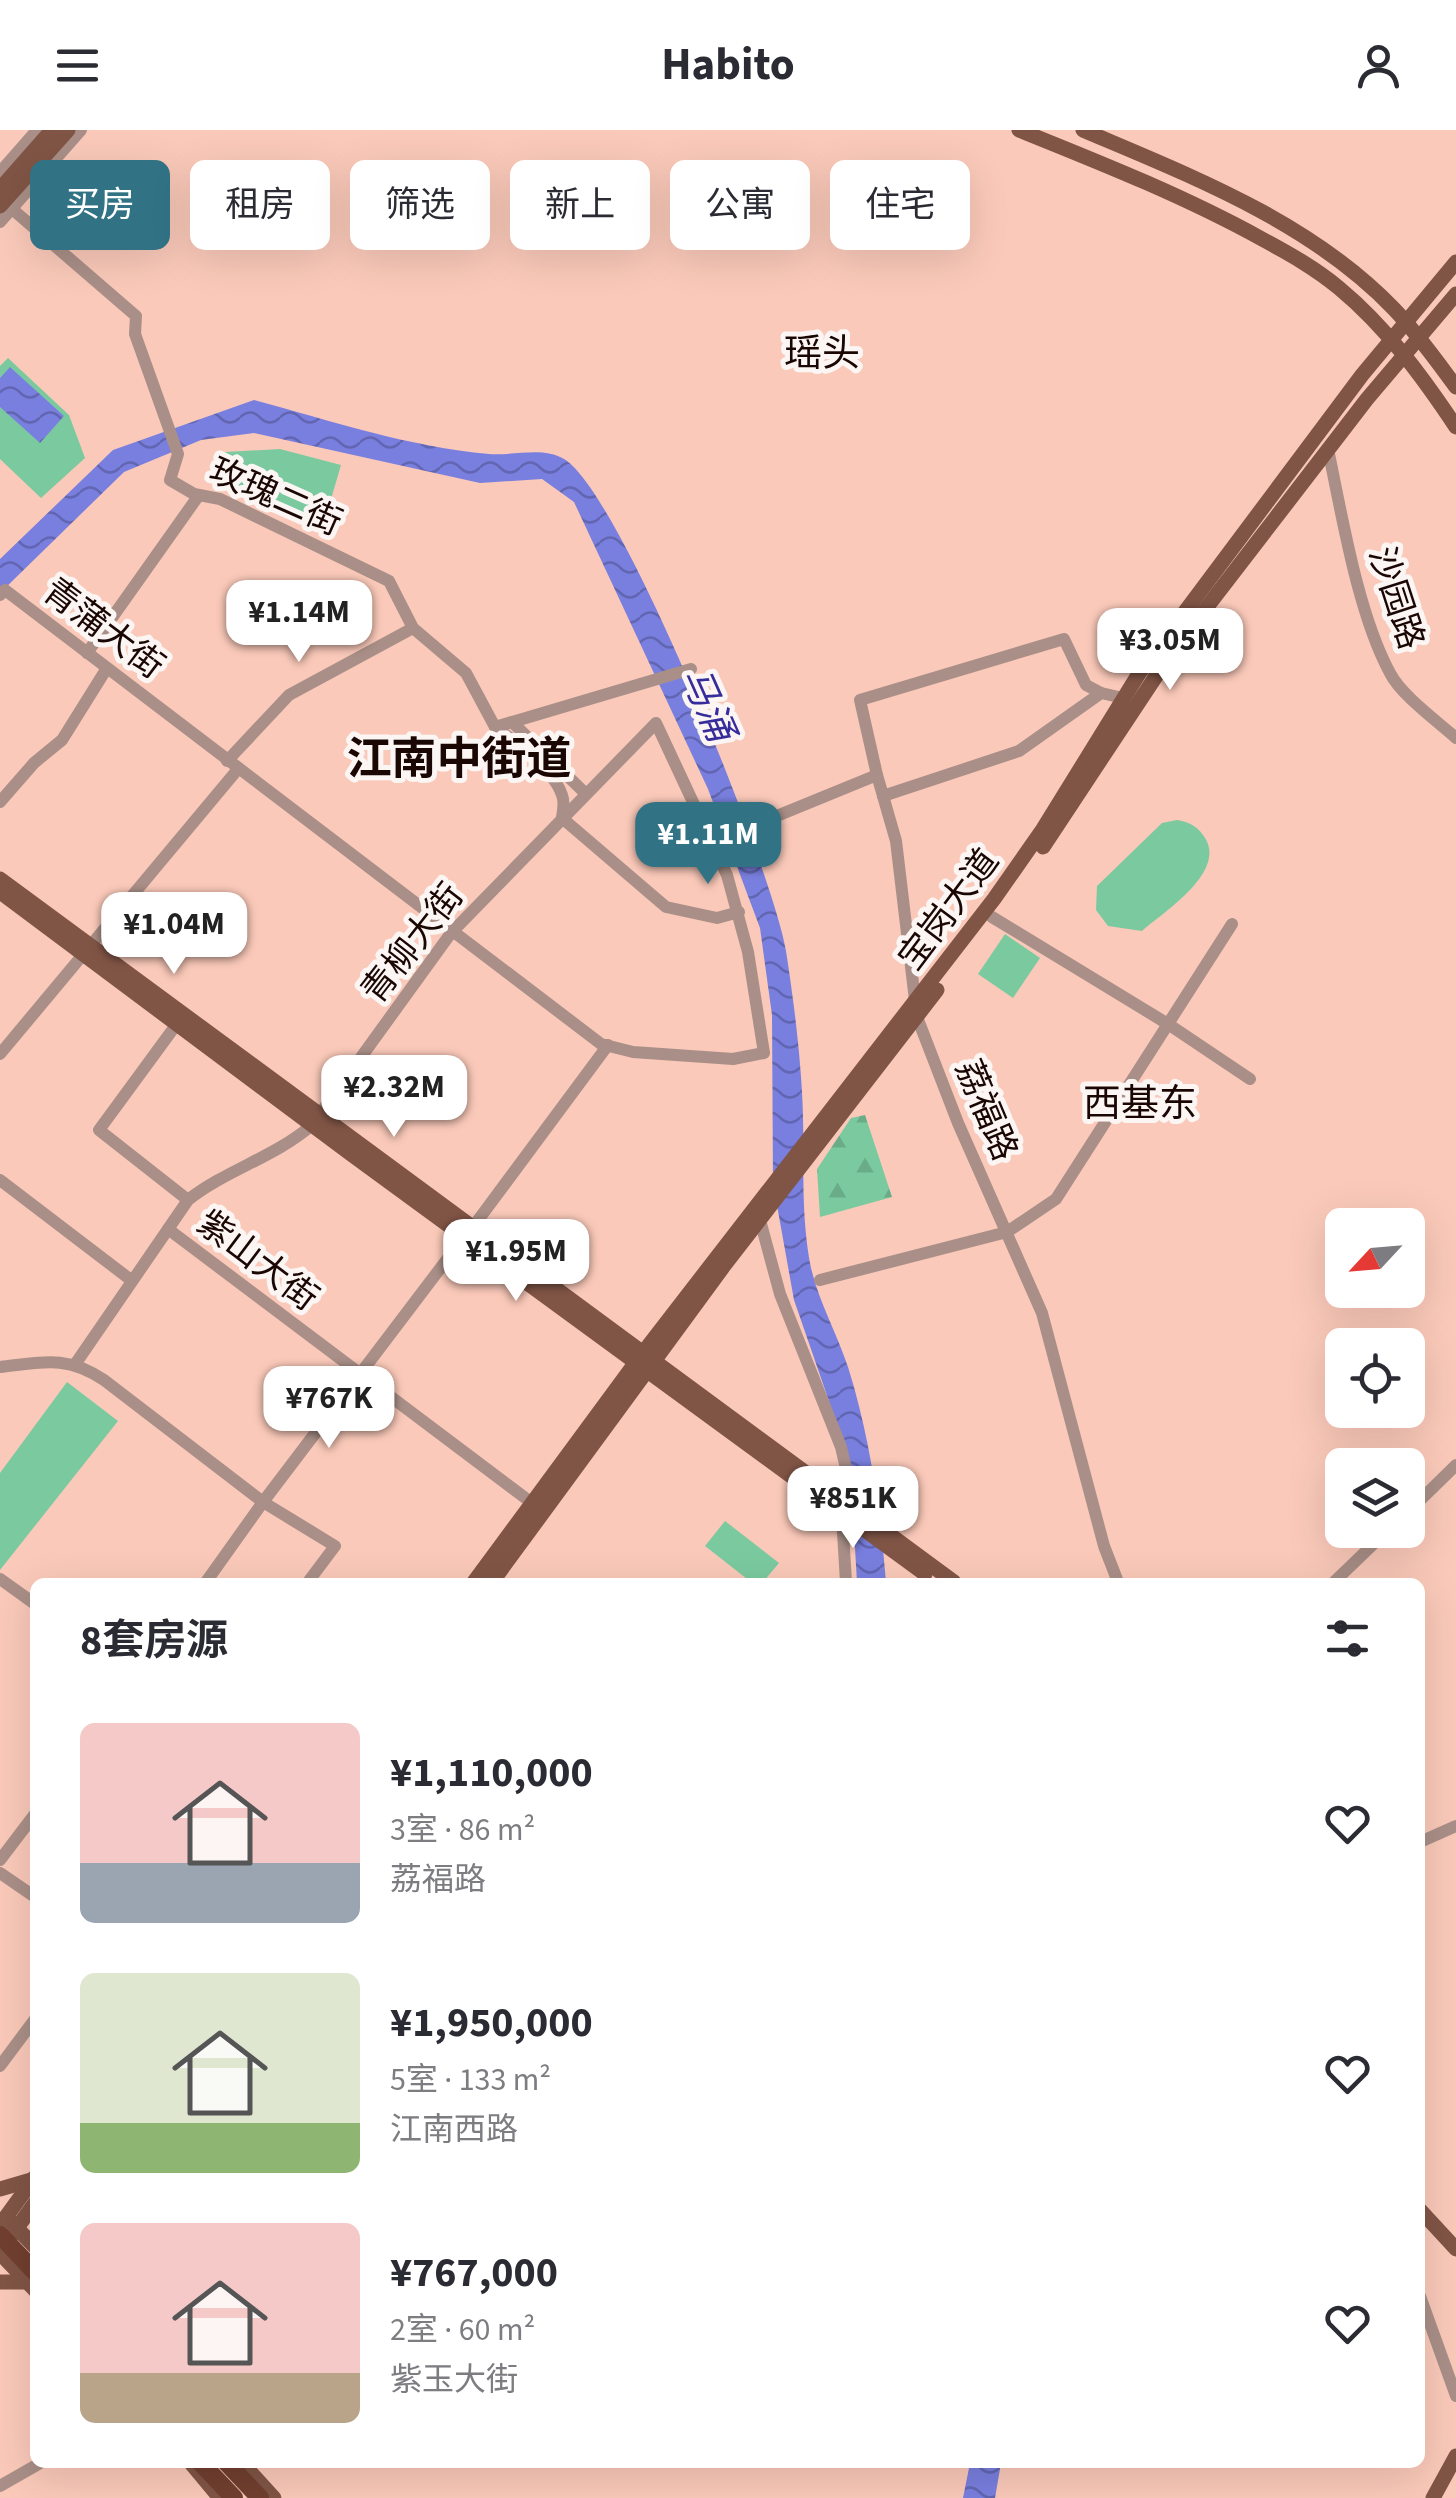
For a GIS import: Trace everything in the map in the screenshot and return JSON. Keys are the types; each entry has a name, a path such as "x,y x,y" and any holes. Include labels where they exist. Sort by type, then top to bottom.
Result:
{"highway":[{"path":"3,2232 30,2256"},
{"path":"3,2232 30,2274"},
{"path":"206,2468 234,2498"},
{"path":"220,2468 248,2498"},
{"path":"232,2468 260,2498"}],"main road":[{"path":"4,201 52,130"},
{"path":"4,201 68,130"},
{"path":"1019,130 1164,189 1261,238 1339,288 1404,354 1456,427"},
{"path":"1083,130 1219,189 1303,237 1354,272 1406,322 1456,387"},
{"name":"宝岗大道","path":"718,1264 760,1220 916,1009 1021,862 1124,698 1232,548 1391,339 1456,262"},
{"name":"宝岗大道","path":"495,1578 718,1264 992,917 1060,823 1150,682 1328,449 1456,294"},
{"path":"0,879 316,1120 844,1508 931,1578"},
{"path":"0,892 90,950 176,1025 316,1120"},
{"name":"宝岗大道","path":"477,1578 532,1502 644,1363"},
{"path":"892,1545 947,1578"},
{"path":"0,2189 30,2179"},
{"path":"3,2232 30,2186"},
{"path":"1425,2201 1456,2234"},
{"path":"3,2232 30,2208"},
{"path":"1425,2215 1456,2248"},
{"path":"3,2232 30,2245"},
{"path":"0,2282 30,2279"},
{"path":"1433,2498 1456,2456"},
{"path":"195,2468 220,2498"},
{"path":"246,2468 274,2498"}],"street":[{"path":"0,172 37,130"},
{"path":"0,222 4,201 82,130"},
{"name":"玫瑰二街","path":"4,201 136,316 135,334 178,454 170,480 199,495 220,499 389,582 413,628"},
{"name":"沙园路","path":"1328,449 1349,548 1375,639 1390,675 1456,738"},
{"path":"87,653 199,495"},
{"name":"青蒲大街","path":"2,593 107,668 576,1026 608,1046"},
{"path":"0,1054 90,950 288,695 413,628 466,673 495,727 523,748 556,782 564,798 562,818 666,908 717,918 739,912 764,1053 733,1059 633,1052 608,1046 209,1578"},
{"name":"荔福路","path":"1101,692 1086,685 1064,639 860,700 896,841 916,1009 958,1123 1042,1313 1104,1546 1116,1578"},
{"path":"0,802 62,740 107,668"},
{"path":"495,727 691,669"},
{"path":"883,796 1019,751 1101,692 1124,698"},
{"path":"512,722 586,794"},
{"name":"青柳大街","path":"316,1120 451,932 656,723 727,876 739,912"},
{"path":"757,824 877,776"},
{"path":"992,917 1250,1079"},
{"path":"820,1280 1007,1232 1056,1199 1232,924"},
{"path":"176,1025 99,1130 188,1200"},
{"name":"紫山大街","path":"76,1364 188,1200 207,1184 290,1141 316,1120"},
{"path":"0,1180 130,1280"},
{"path":"760,1220 780,1294 841,1447 846,1473 846,1578"},
{"name":"紫山大街","path":"168,1230 532,1502"},
{"path":"0,1367 40,1362 76,1364 104,1380 263,1502 335,1546 311,1578"},
{"path":"1425,1495 1456,1465"},
{"path":"1338,1578 1369,1548"},
{"path":"0,1579 30,1600"},
{"path":"0,1860 30,1821"},
{"path":"1425,1840 1456,1826"},
{"path":"0,1873 30,1894"},
{"path":"0,2066 30,2026"},
{"path":"1425,2310 1456,2396"},
{"path":"0,2486 32,2468"}],"green space":[{"path":"8,358 69,415 85,458 41,498 0,459 0,366"},
{"path":"280,449 341,465 322,530 213,481 225,452"},
{"path":"1177,820 1198,829 1209,848 1202,875 1179,901 1142,931 1108,926 1096,910 1097,886 1162,823"},
{"path":"1005,934 1040,958 1013,998 978,974"},
{"path":"865,1115 892,1197 820,1217 817,1169 851,1118"},
{"path":"67,1382 118,1421 0,1570 0,1473"},
{"path":"725,1521 779,1563 766,1578 746,1578 705,1546"}],"water":[{"path":"10,367 64,416 40,443 0,407 0,378"},
{"path":"254,400 430,446 489,454 556,455 590,487 657,610 692,689 775,909 795,1012 803,1117 804,1211 811,1268 848,1367 862,1420 886,1578 857,1578 850,1462 794,1300 773,1183 772,1015 760,928 708,789 574,502 542,479 480,483 254,433 201,440 124,472 0,593 0,559 113,450"},
{"path":"969,2468 1000,2468 995,2498 963,2498"}],"district":[{"name":"瑶头","path":"822,353"},
{"name":"江南中街道","path":"459,758"},
{"name":"西基东","path":"1140,1103"}],"water label":[{"name":"马涌","path":"708,704"}]}
